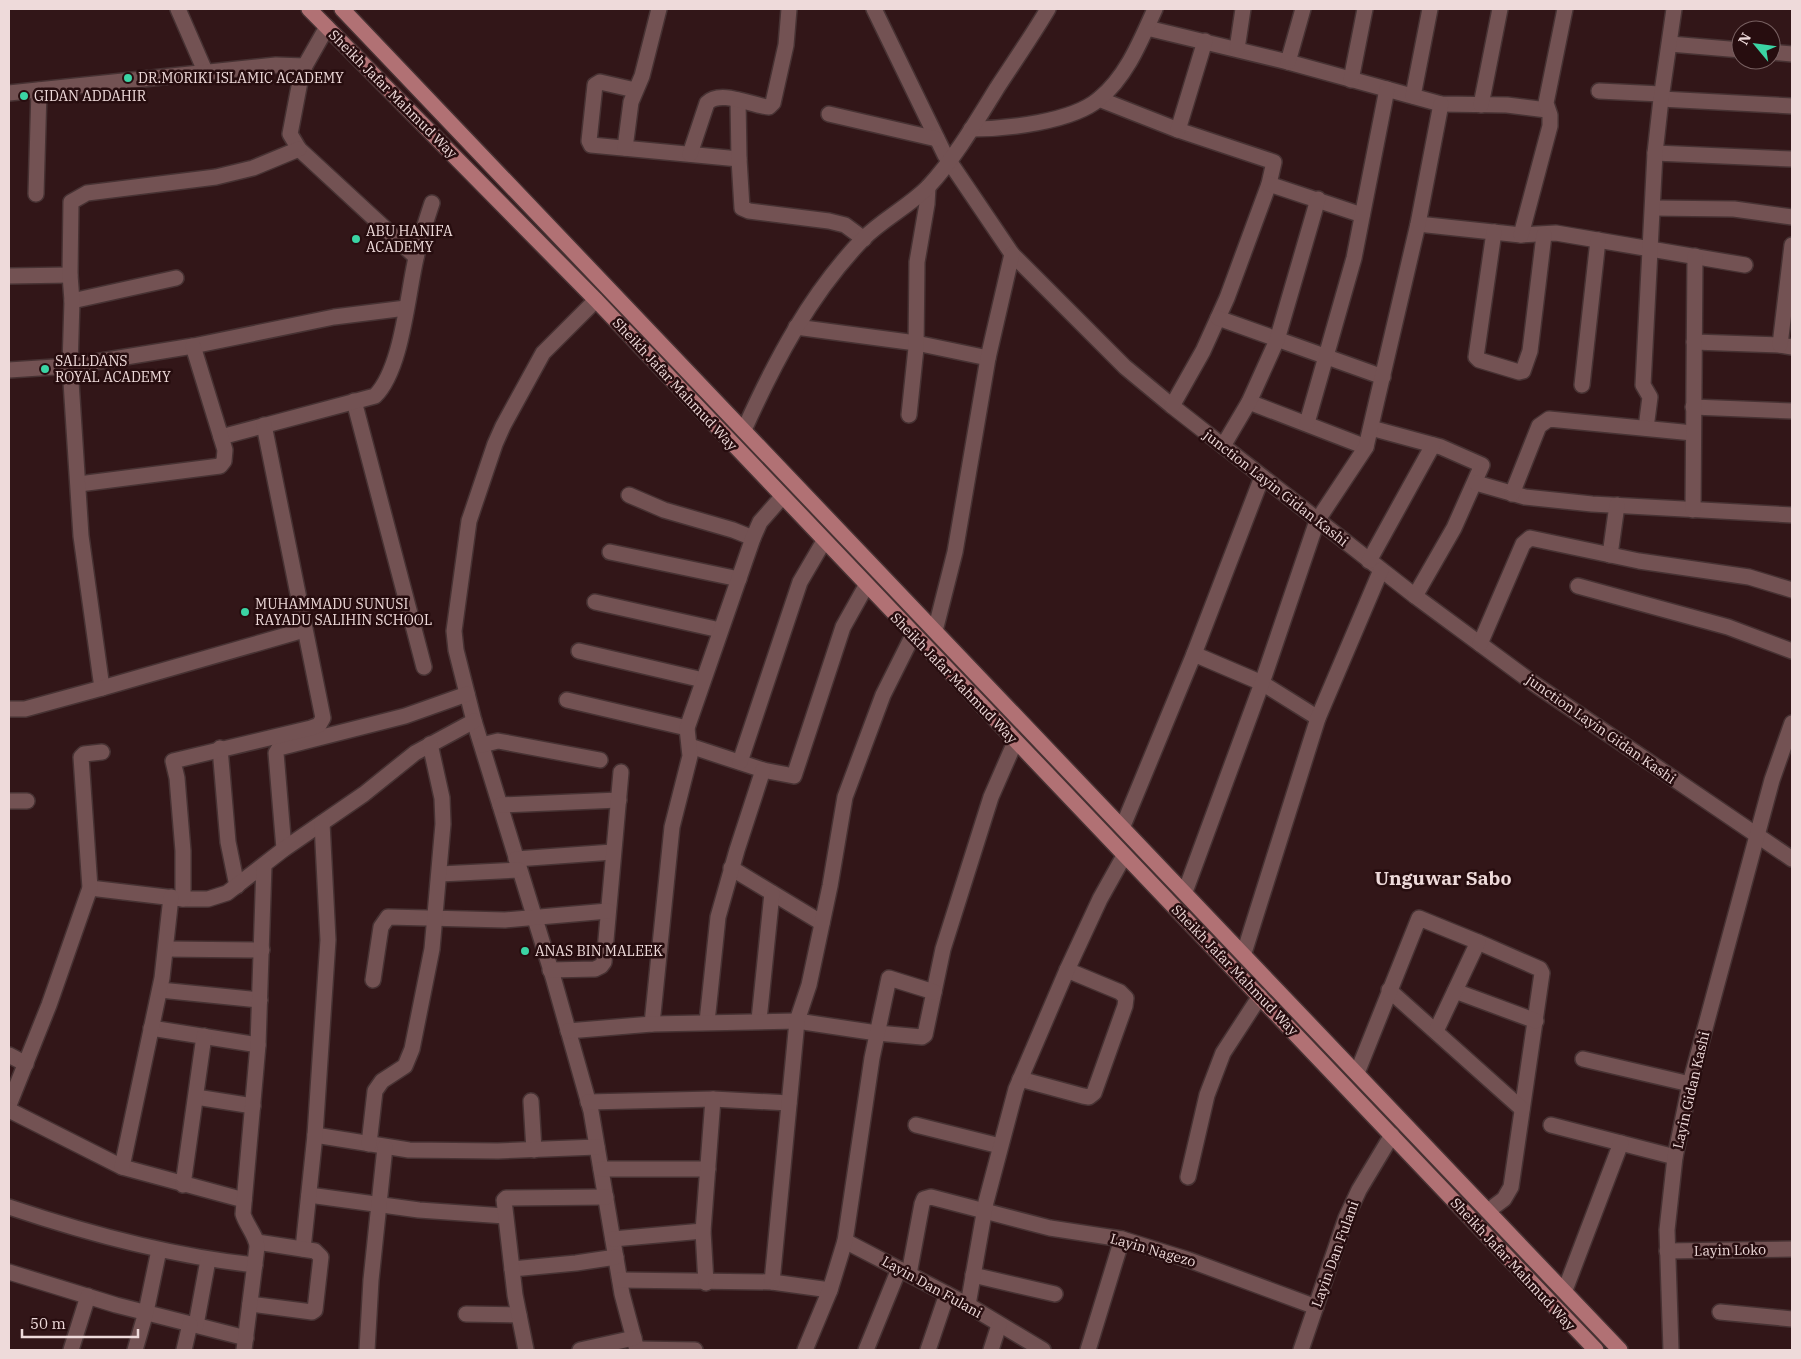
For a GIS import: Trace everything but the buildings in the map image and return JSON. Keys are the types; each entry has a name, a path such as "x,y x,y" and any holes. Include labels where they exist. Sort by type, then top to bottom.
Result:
{"main road":[{"name":"Sheikh Jafar Mahmud Way","path":"309,9 596,300 824,542 1260,996 1596,1350"},
{"name":"Sheikh Jafar Mahmud Way","path":"342,9 1123,826 1620,1350"}],"street":[{"path":"178,9 205,72"},
{"path":"625,148 635,90 642,76 659,9"},
{"path":"690,154 707,103 717,98 738,100 769,107 773,102 786,45 789,9"},
{"name":"junction Layin Gidan Kashi","path":"874,9 937,139 1012,254 1095,338 1172,406 1415,596 1480,644 1792,859"},
{"path":"744,430 763,388 796,327 828,278 864,239 928,187 971,129 1048,9"},
{"path":"971,129 991,129 1061,116 1077,111 1099,99 1121,74 1136,51 1155,9"},
{"path":"1237,49 1244,9"},
{"path":"1288,62 1303,9"},
{"path":"1351,80 1365,9"},
{"path":"1413,96 1430,9"},
{"path":"1481,105 1500,9"},
{"path":"1521,235 1550,126 1550,115 1546,103 1565,9"},
{"path":"1646,428 1650,397 1643,384 1655,153 1661,96 1674,9"},
{"path":"327,27 305,66 290,134 299,150 416,258"},
{"path":"1147,28 1288,62 1441,104 1506,105 1547,110"},
{"path":"1178,130 1205,41"},
{"path":"1670,44 1731,49"},
{"path":"9,93 276,64 305,66"},
{"path":"635,90 600,82 594,85 589,141 595,146 738,159"},
{"path":"1307,423 1354,258 1387,89"},
{"path":"36,194 39,90"},
{"path":"1599,91 1792,106"},
{"path":"1099,99 1244,154 1270,160 1275,166 1218,318 1203,351 1172,406"},
{"path":"738,100 738,159 742,208 748,211 829,221 846,225 864,239"},
{"path":"1185,892 1262,683 1317,521 1366,447 1418,224 1441,104"},
{"path":"829,114 937,139"},
{"path":"102,688 81,536 70,366 72,301 70,275 71,202 76,197 87,193 216,177 252,168 299,150"},
{"path":"1655,153 1792,159"},
{"path":"1269,184 1362,214"},
{"path":"909,415 916,343 917,262 928,187"},
{"path":"1223,446 1248,402 1277,340 1318,199"},
{"path":"221,436 375,396 385,386 395,360 416,258 432,203"},
{"path":"1653,208 1734,209 1792,217"},
{"path":"1418,224 1521,235 1556,233 1745,265"},
{"path":"1494,232 1476,357 1479,360 1519,372 1523,371 1527,364 1530,351 1544,235"},
{"path":"1582,385 1598,240"},
{"path":"1694,342 1786,346 1792,245"},
{"path":"935,631 956,552 988,358 1012,254"},
{"path":"1693,510 1695,256"},
{"path":"9,276 70,275"},
{"path":"72,301 176,278"},
{"path":"596,300 544,353 503,426 483,477 466,539 454,631 456,650 474,721 588,1102 620,1280 636,1346"},
{"path":"9,370 70,366 193,346 334,317 406,308"},
{"path":"1218,318 1383,377"},
{"path":"796,327 916,343 988,358"},
{"path":"79,484 220,466 224,461 225,450 193,346"},
{"path":"354,402 424,667"},
{"path":"1248,402 1366,447"},
{"path":"1693,407 1792,411"},
{"path":"1512,494 1539,426 1549,419 1693,433"},
{"path":"122,1167 160,990 166,948 177,898 183,851 176,771 172,764 175,760 220,748 320,725 323,718 264,425"},
{"path":"1371,428 1433,444 1480,462 1482,468 1454,528 1415,596"},
{"path":"1244,953 1318,718 1375,566 1433,444"},
{"path":"1123,826 1194,654 1262,477"},
{"path":"1476,483 1512,494 1617,505 1792,515"},
{"path":"629,495 664,510 734,530 753,538"},
{"path":"652,1024 672,827 690,756 686,728 753,538 760,522 782,497"},
{"path":"1610,555 1617,505"},
{"path":"1480,644 1525,539 1530,538 1610,555 1749,577 1792,590"},
{"path":"740,762 800,582 824,542"},
{"path":"610,552 738,579"},
{"path":"690,746 763,770 794,776 843,627 866,586"},
{"path":"1578,586 1728,627 1792,651"},
{"path":"595,602 720,630"},
{"path":"9,709 25,709 304,630"},
{"path":"772,1282 797,1021 809,985 848,789 883,695 913,635"},
{"path":"580,651 703,680"},
{"path":"1194,654 1262,683 1318,718"},
{"path":"284,849 276,754 279,748 405,716 467,694"},
{"path":"567,700 686,728"},
{"path":"90,888 177,898 208,899 221,896 430,744 474,721"},
{"name":"Layin Gidan Kashi","path":"1671,1350 1667,1230 1675,1157 1690,1084 1772,780 1792,723"},
{"path":"482,745 498,741 600,760"},
{"path":"568,1031 652,1024 759,1020 797,1021 877,1033 922,1037 925,1035 943,949 991,797 1015,742"},
{"path":"369,1144 375,1091 382,1081 405,1066 412,1049 432,949 443,824 442,798 430,744"},
{"path":"220,748 228,842 237,886"},
{"path":"9,1105 78,928 90,888 81,757 84,754 102,752"},
{"path":"708,1022 715,933 731,868 763,770"},
{"path":"550,970 594,968 601,966 604,962 621,772"},
{"path":"500,805 619,800"},
{"path":"9,801 27,802"},
{"path":"303,1249 315,1135 328,940 322,822"},
{"path":"440,874 613,852"},
{"path":"968,1305 984,1212 1000,1146 1020,1079 1100,899 1124,856"},
{"path":"9,1272 88,1296 193,1324 245,1344 257,1242 246,1225 243,1214 258,1045 264,865"},
{"path":"731,868 822,922"},
{"path":"759,1020 772,893"},
{"path":"373,980 384,921 388,917 505,920 608,911"},
{"path":"1357,1073 1418,918 1540,968 1542,981 1510,1187 1504,1199 1488,1210"},
{"path":"1436,1031 1478,942"},
{"path":"166,948 262,950"},
{"path":"1020,1079 1089,1098 1094,1093 1125,1006 1126,998 1120,992 1067,970"},
{"path":"805,1350 830,1290 845,1241 877,1033 889,978 934,992"},
{"path":"160,990 260,1000"},
{"path":"1390,990 1522,1109"},
{"path":"1455,991 1536,1021"},
{"path":"1188,1177 1207,1095 1223,1053 1260,996"},
{"path":"151,1028 258,1045"},
{"path":"184,1185 204,1036"},
{"path":"9,1055 26,1064"},
{"path":"1583,1060 1690,1084"},
{"path":"196,1097 253,1106"},
{"path":"588,1102 713,1098 790,1103"},
{"path":"706,1283 704,1231 713,1098"},
{"path":"531,1101 534,1150"},
{"path":"9,1110 122,1167 244,1200"},
{"path":"916,1125 1000,1146"},
{"path":"1551,1125 1675,1157"},
{"path":"315,1135 409,1150 597,1148"},
{"name":"Layin Dan Fulani","path":"1301,1350 1339,1235 1359,1190 1392,1135"},
{"path":"1564,1290 1621,1143"},
{"path":"367,1350 385,1147"},
{"path":"601,1169 708,1169"},
{"path":"309,1195 380,1203 419,1210 505,1216"},
{"path":"526,1350 519,1315 503,1202 506,1198 606,1197"},
{"name":"Layin Nagezo","path":"904,1271 924,1199 931,1197 1050,1228 1122,1239 1189,1260 1316,1307"},
{"path":"9,1207 160,1250 208,1260 255,1265"},
{"path":"613,1239 704,1231"},
{"path":"1088,1350 1122,1239"},
{"name":"Layin Dan Fulani","path":"845,1241 968,1305 1043,1350"},
{"path":"250,1304 308,1312 315,1310 321,1257 315,1251 257,1242"},
{"name":"Layin Loko","path":"1667,1251 1792,1249"},
{"path":"135,1350 160,1250"},
{"path":"512,1269 616,1257"},
{"path":"184,1350 193,1324 208,1260"},
{"path":"866,1350 904,1271"},
{"path":"973,1275 1055,1294"},
{"path":"620,1280 706,1283 772,1282 830,1290"},
{"path":"928,1350 947,1294"},
{"path":"71,1350 88,1296"},
{"path":"1720,1312 1792,1319"},
{"path":"466,1314 519,1315"},
{"path":"991,1350 999,1325"},
{"path":"580,1350 636,1346 695,1350"}],"place":[{"name":"DR.MORIKI ISLAMIC ACADEMY","path":"128,78"},
{"name":"GIDAN ADDAHIR","path":"24,96"},
{"name":"ABU HANIFA ACADEMY","path":"356,239"},
{"name":"SALLDANS ROYAL ACADEMY","path":"45,369"},
{"name":"MUHAMMADU SUNUSI RAYADU SALIHIN SCHOOL","path":"245,612"},
{"name":"ANAS BIN MALEEK","path":"525,951"}],"district":[{"name":"Unguwar Sabo","path":"1443,878"}]}
